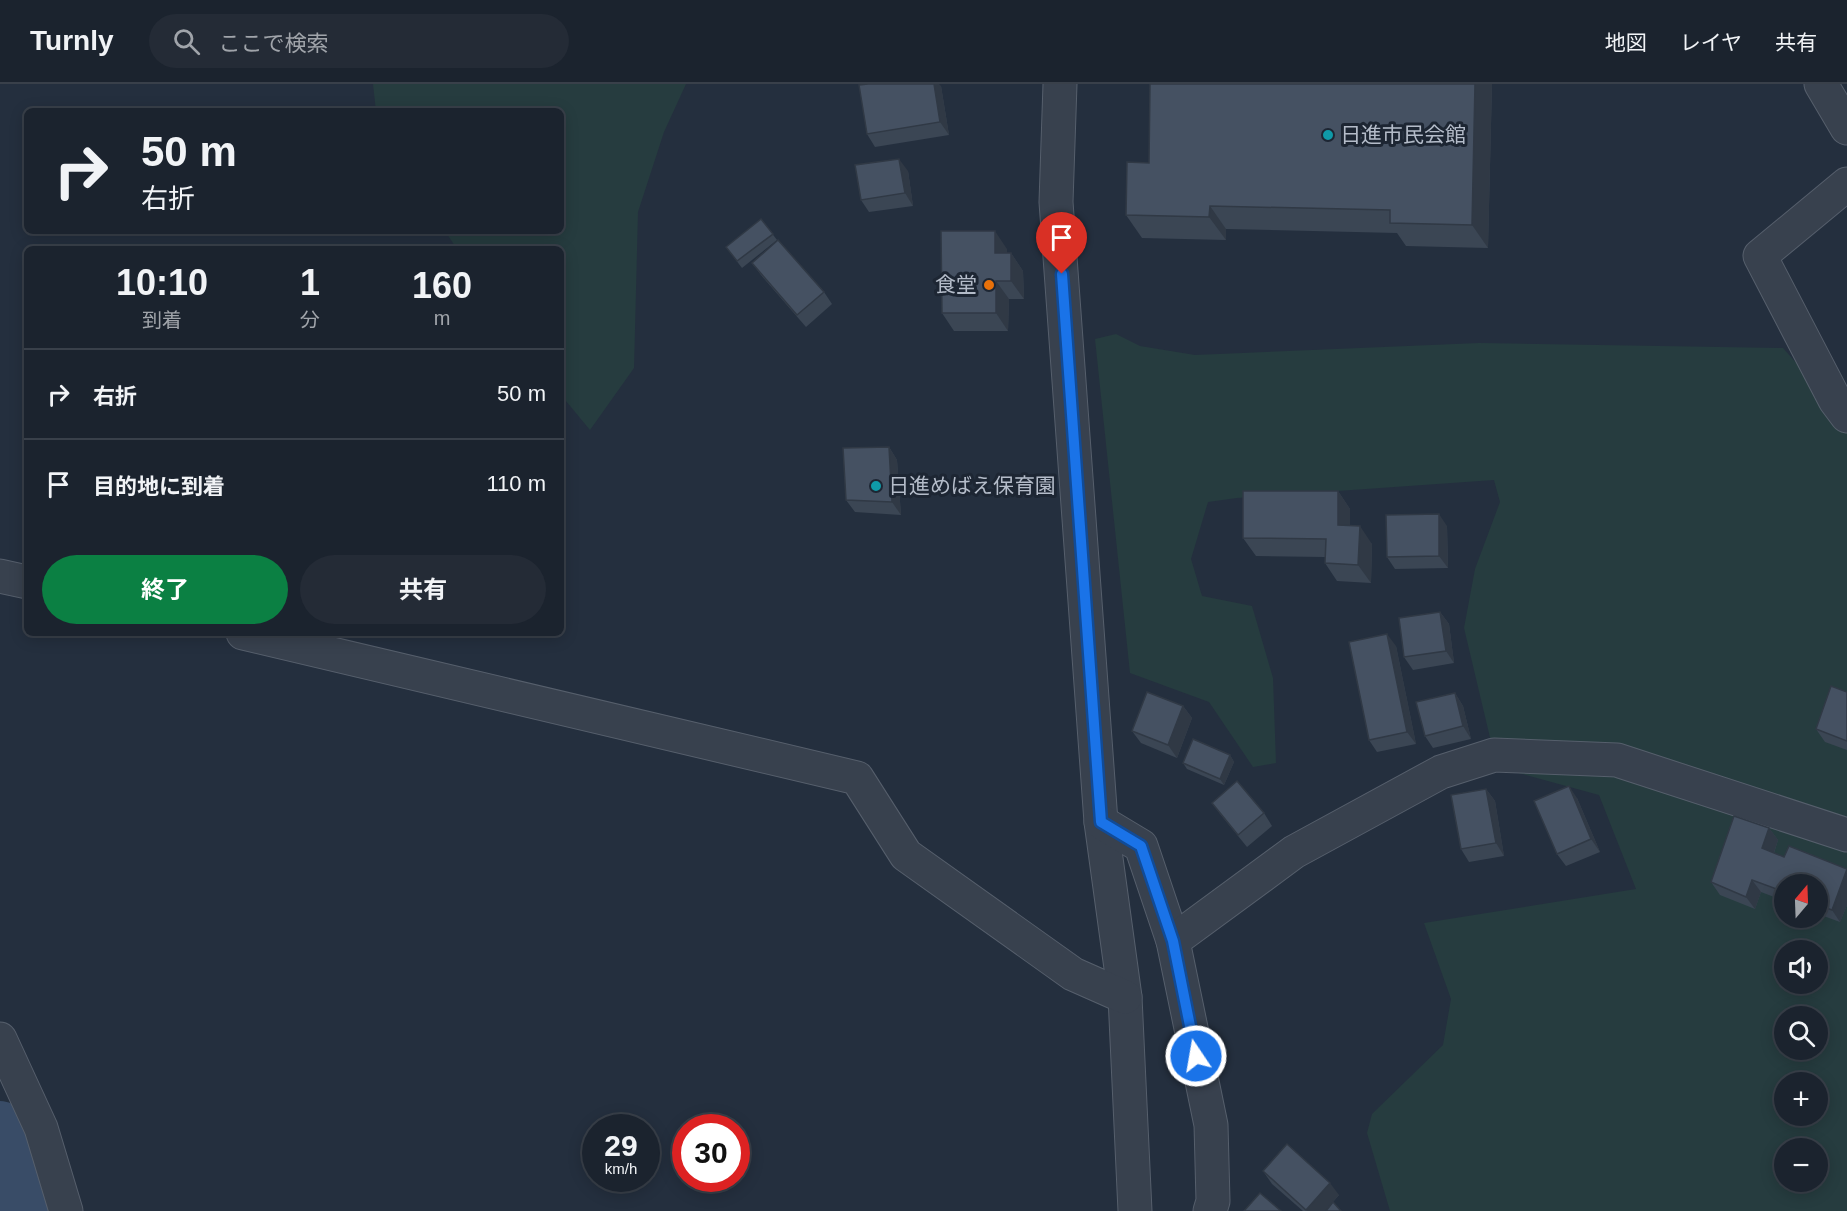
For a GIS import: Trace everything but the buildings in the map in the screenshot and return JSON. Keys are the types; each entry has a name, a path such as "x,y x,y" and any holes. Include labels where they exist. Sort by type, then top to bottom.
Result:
{"street":[{"path":"1060,84 1056,202 1101,822 1125,997 1135,1211"},
{"path":"1821,84 1847,128"},
{"path":"1847,183 1760,256 1835,400 1847,416"},
{"path":"0,576 24,581"},
{"path":"256,636 857,778 906,855 1073,974 1125,997"},
{"path":"1173,941 1294,852 1441,772 1494,755 1617,760 1847,836"},
{"path":"1101,822 1141,846 1173,941 1211,1125 1213,1201 1210,1211"},
{"path":"0,1039 41,1128 66,1211"}],"green space":[{"path":"373,84 686,84 664,132 638,212 634,368 590,430 564,399 564,246 455,246 447,234 564,234 564,108 376,108"},
{"path":"1116,334 1140,346 1195,355 1479,343 1783,348 1847,420 1847,1211 1390,1211 1367,1133 1372,1114 1443,1045 1451,999 1424,923 1636,889 1599,795 1497,767 1464,628 1475,569 1500,502 1494,480 1208,502 1191,559 1202,596 1252,606 1273,678 1276,763 1253,767 1209,702 1130,673 1095,339"}],"waterway":[{"path":"0,1130 23,1211"}],"place":[{"name":"日進市民会館","path":"1328,135"},
{"name":"食堂","path":"989,285"},
{"name":"日進めばえ保育園","path":"876,486"}],"route":[{"path":"1062,274 1101,822 1141,846 1173,941 1196,1056"}]}
